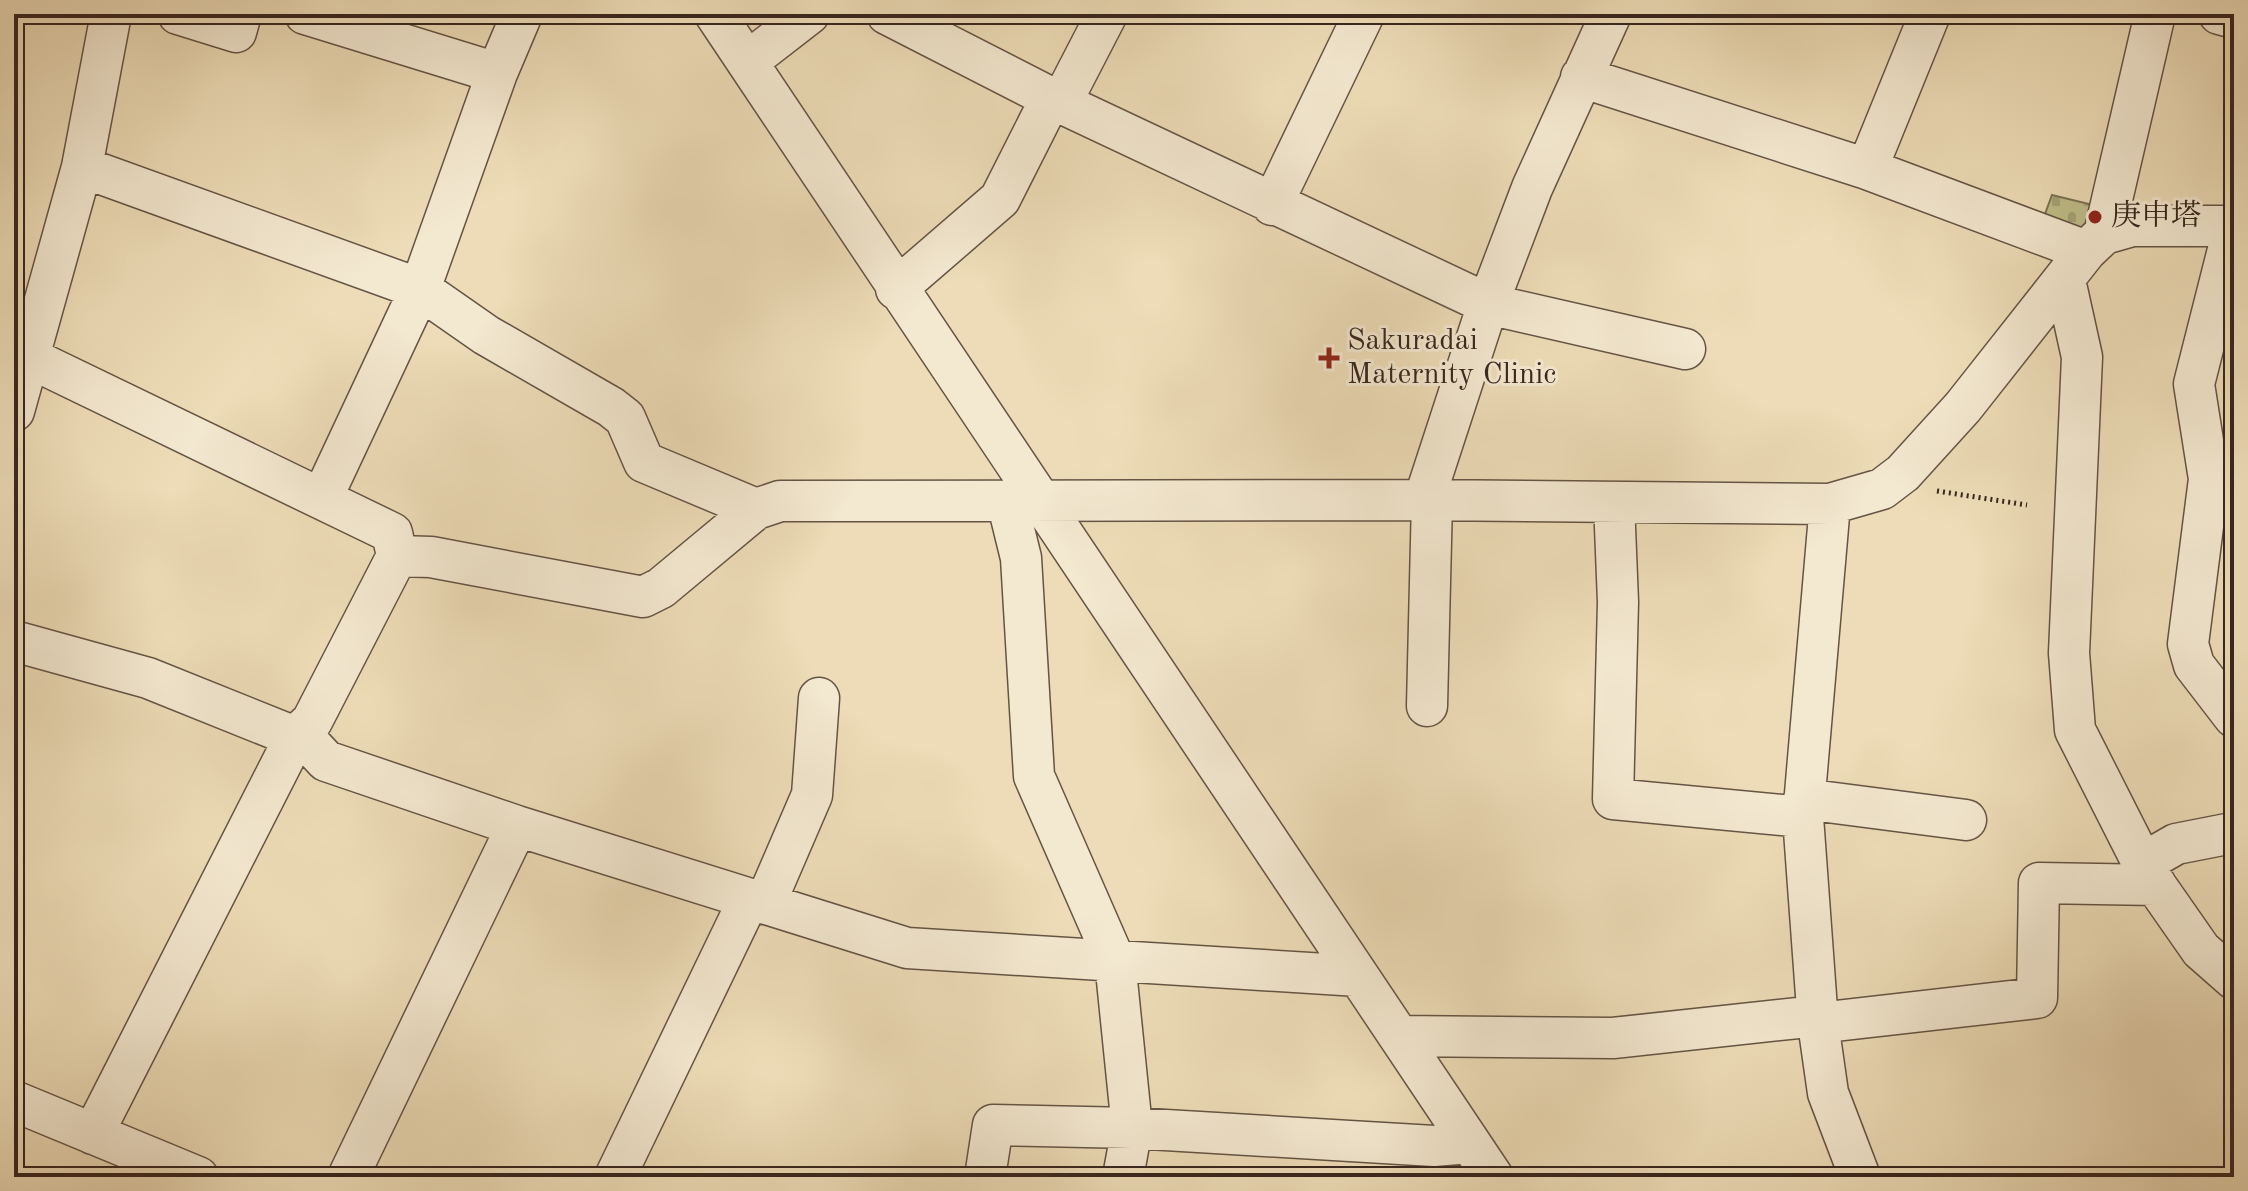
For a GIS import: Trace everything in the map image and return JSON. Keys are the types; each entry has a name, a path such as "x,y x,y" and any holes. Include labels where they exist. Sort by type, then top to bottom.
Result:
{"street":[{"path":"14,411 26,345 82,167 111,14"},
{"path":"178,14 236,32 241,14"},
{"path":"305,14 497,73"},
{"path":"322,498 420,289 497,73 522,14"},
{"path":"715,14 896,289 1023,501 1358,976 1493,1177"},
{"path":"747,62 809,14"},
{"path":"887,14 1272,205 1488,304 1685,349"},
{"path":"896,289 1000,199 1107,14"},
{"path":"1272,205 1364,14"},
{"path":"1427,706 1428,500 1488,304 1532,188 1611,14"},
{"path":"1867,169 1930,14"},
{"path":"2155,14 2085,255 2069,653 2075,730 2149,874 2201,950 2234,979"},
{"path":"2219,14 2234,18"},
{"path":"1581,77 1867,169 2085,255"},
{"path":"82,167 420,289 486,335 611,407 625,418 644,462 756,509"},
{"path":"397,556 431,557 643,597 661,588 756,509 780,501 1428,500 1830,504 1882,489 1893,481 1963,407 2085,255 2132,226 2234,226 2194,384 2209,479 2188,644 2194,665 2234,717"},
{"path":"26,345 392,533 397,556 312,721 295,737 93,1134"},
{"path":"1023,501 1021,558 1034,776 1115,961 1132,1128 1123,1177"},
{"path":"1614,502 1618,602 1613,799 1966,820"},
{"path":"1830,504 1804,808 1818,1020 1828,1093 1860,1177"},
{"path":"14,641 148,678 295,737 313,747 326,761 517,826 907,948 1358,976"},
{"path":"615,1177 812,795 819,698"},
{"path":"348,1177 517,826"},
{"path":"1399,1036 1613,1038 2037,998 2039,883 2149,874 2176,844 2227,834"},
{"path":"14,1101 198,1177"},
{"path":"985,1177 993,1125 1132,1128 1356,1159 1469,1143"}],"path":[{"path":"1893,481 2027,505"}],"green space":[{"path":"2052,195 2093,205 2092,221 2081,235 2045,214"}],"place":[{"name":"庚申塔","path":"2095,217"},
{"name":"Sakuradai Maternity Clinic","path":"1329,358"}]}
